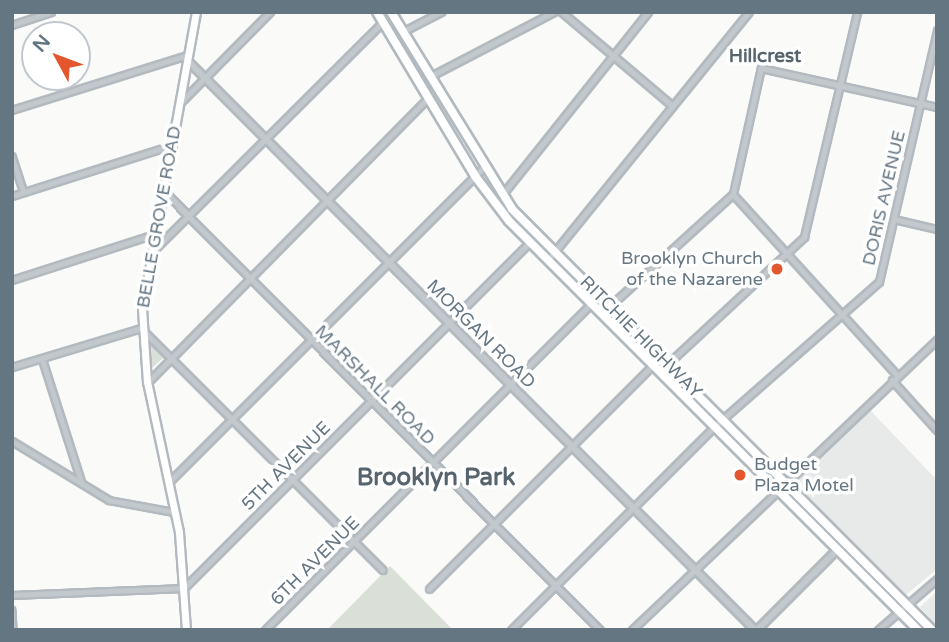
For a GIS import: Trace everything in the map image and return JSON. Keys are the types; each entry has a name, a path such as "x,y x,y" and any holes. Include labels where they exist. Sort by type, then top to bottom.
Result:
{"main road":[{"name":"BELLE GROVE ROAD","path":"186,630 175,512 147,382 141,328 152,235 195,12"},
{"name":"RITCHIE HIGHWAY","path":"377,12 475,176 530,243 918,630"},
{"name":"RITCHIE HIGHWAY","path":"391,12 482,169 502,195 609,307 932,630"}],"street":[{"path":"12,25 51,12"},
{"path":"178,105 271,12"},
{"path":"404,31 441,12"},
{"path":"430,77 554,12"},
{"path":"562,12 612,58 673,107"},
{"path":"502,195 648,12"},
{"path":"548,260 749,12"},
{"path":"429,589 572,446 657,368 668,364 788,254 807,230 857,12"},
{"path":"149,256 384,21"},
{"name":"DORIS AVENUE","path":"715,426 726,422 879,282 937,31"},
{"path":"12,110 187,57"},
{"name":"MORGAN ROAD","path":"187,57 756,630"},
{"path":"609,307 733,194 761,68 937,107"},
{"path":"147,382 429,97"},
{"path":"12,195 170,146"},
{"path":"12,156 24,192"},
{"path":"168,482 482,169"},
{"name":"MARSHALL ROAD","path":"162,189 600,630"},
{"path":"733,194 897,375"},
{"path":"894,219 937,229"},
{"path":"12,280 152,235"},
{"name":"5TH AVENUE","path":"184,588 530,243"},
{"name":"6TH AVENUE","path":"265,630 592,303"},
{"path":"12,367 141,328 383,570"},
{"path":"632,630 783,479 937,340"},
{"path":"657,368 661,357"},
{"path":"42,358 82,483"},
{"path":"892,380 937,430"},
{"path":"511,630 715,426"},
{"path":"12,441 109,500 175,512"},
{"path":"756,630 838,549"},
{"path":"878,630 937,579"},
{"path":"12,594 184,588"},
{"path":"12,610 13,630"}],"shaded area":[{"path":"147,341 163,358 150,370"},
{"path":"868,408 937,480 937,569 906,595 790,478"},
{"path":"390,566 453,630 327,630"},
{"path":"937,591 937,626 920,607"}],"place":[{"name":"Brooklyn Church of the Nazarene","path":"777,269"},
{"name":"Budget Plaza Motel","path":"740,475"}],"district":[{"name":"Hillcrest","path":"765,57"},
{"name":"Brooklyn Park","path":"436,478"}]}
